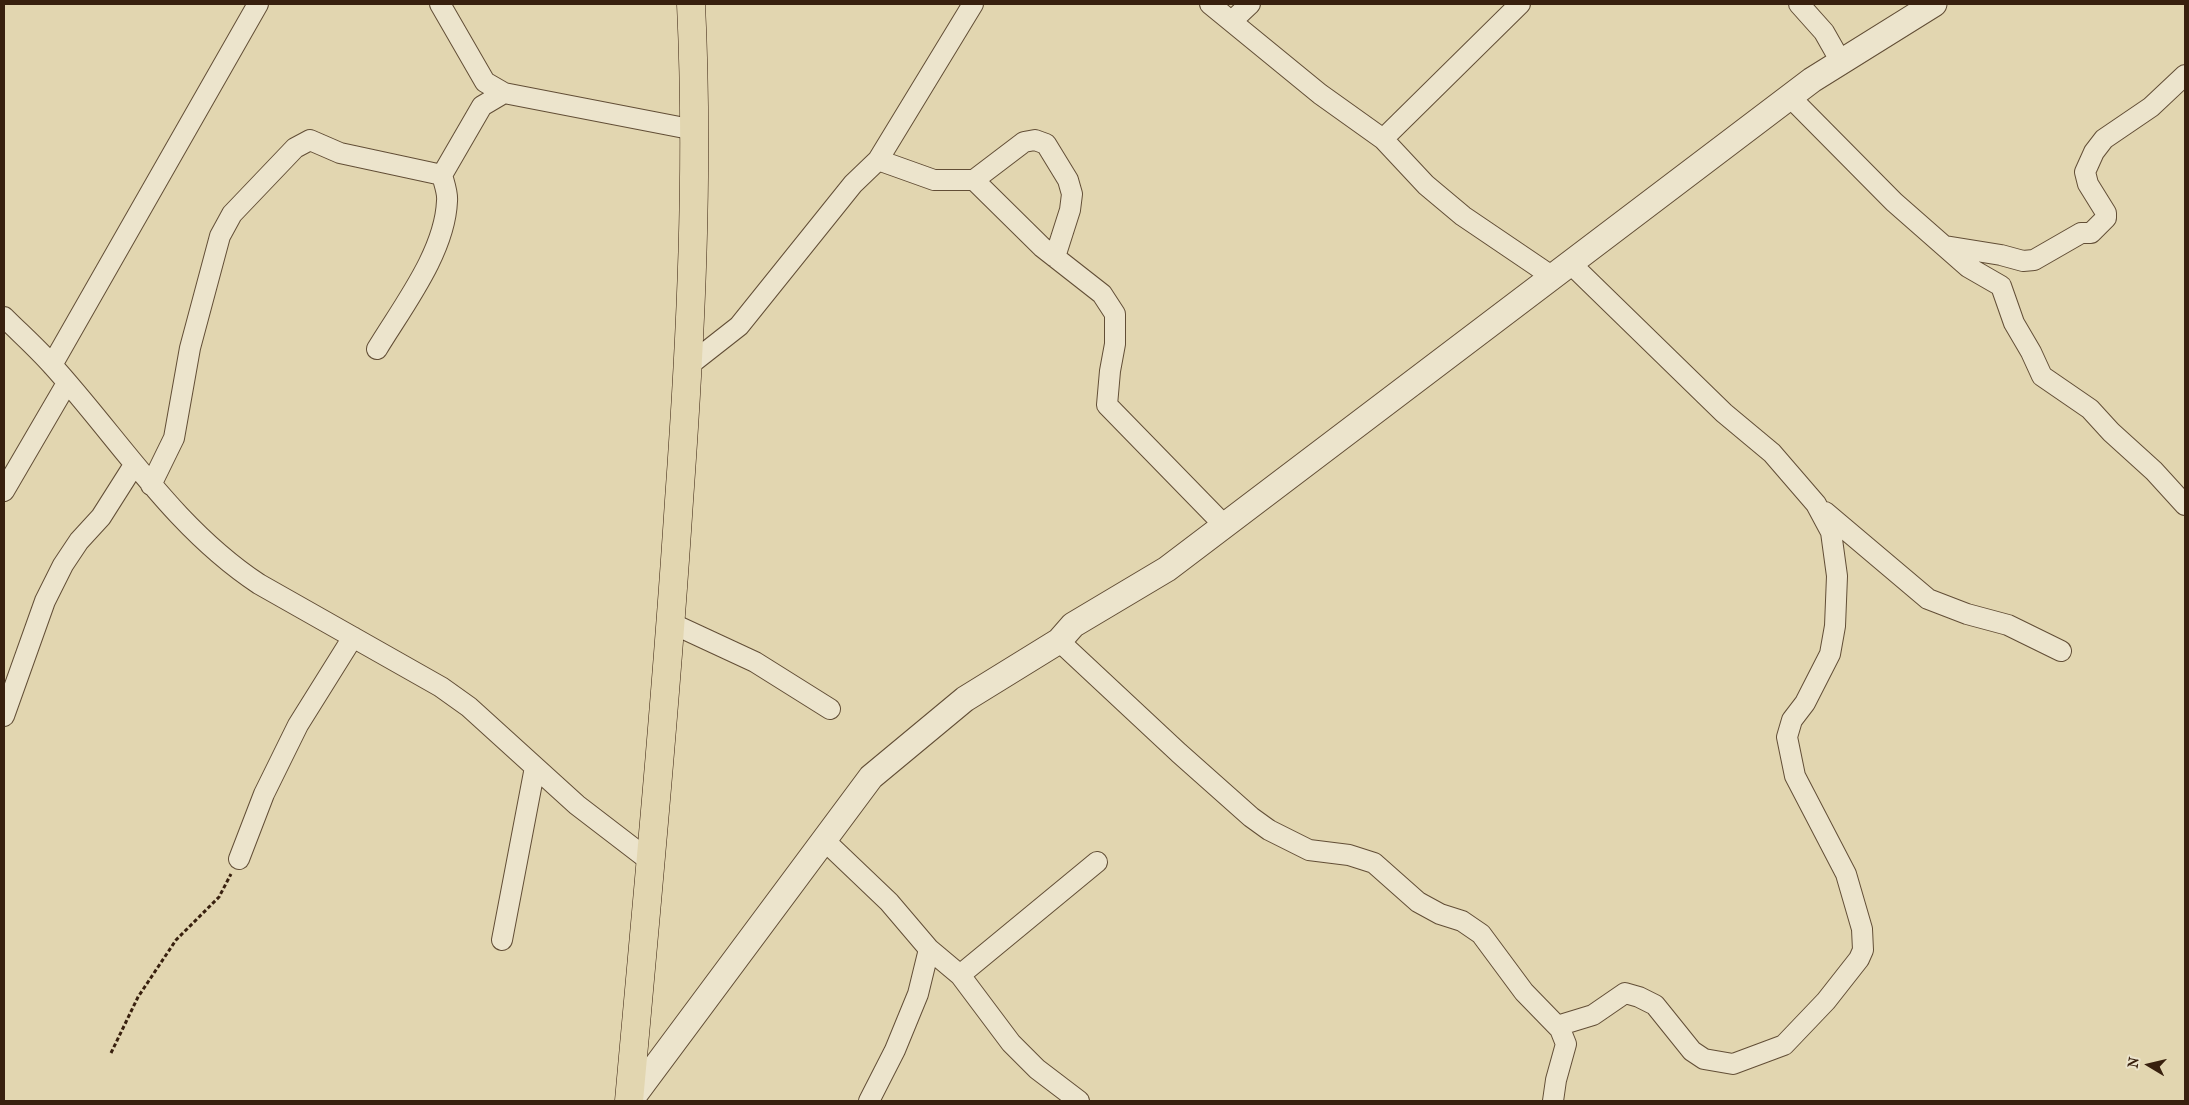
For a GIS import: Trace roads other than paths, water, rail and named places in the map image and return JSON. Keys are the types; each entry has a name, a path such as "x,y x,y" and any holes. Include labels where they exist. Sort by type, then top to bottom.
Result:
{"highway":[{"path":"630,1101 671,623 688,366 695,130 691,4"}],"street":[{"path":"52,365 258,4"},
{"path":"440,4 485,82 504,92 695,130"},
{"path":"688,366 739,326 853,184 878,160 972,4"},
{"path":"1210,4 1320,94 1383,139 1426,185 1463,216 1562,270 1772,453 1816,504 1928,599 1967,614 2008,625 2061,651"},
{"path":"1232,21 1250,4"},
{"path":"1383,139 1520,4"},
{"path":"1799,4 1824,32 1840,62"},
{"path":"630,1101 871,777 965,699 1059,641 1073,625 1166,569 1225,526 1812,80 1934,4"},
{"path":"1945,246 2001,255 2024,261 2042,256 2081,233 2091,232 2106,218 2106,213 2098,202 2087,178 2086,172 2094,152 2104,139 2151,107 2185,75"},
{"path":"377,349 426,269 441,233 447,201 442,175 482,106 485,82"},
{"path":"482,106 504,92"},
{"path":"1790,97 1894,202 1968,267 2001,286 2014,323 2032,352 2042,376 2090,409 2110,432 2154,471 2185,505"},
{"path":"150,485 174,438 190,348 220,236 238,207 295,148 310,140 340,153 442,175"},
{"path":"878,160 934,180 974,180 1024,142 1035,140 1046,144 1068,180 1072,194 1070,210 1054,257"},
{"path":"974,180 1042,247 1102,294 1114,314 1115,344 1107,405 1225,526"},
{"path":"4,317 52,365 150,485 238,570 259,584 441,686 469,707 577,805 650,861"},
{"path":"4,490 67,383"},
{"path":"4,716 45,601 63,565 78,541 100,518 134,465"},
{"path":"1558,1026 1593,1015 1625,993 1655,1005 1692,1051 1704,1059 1733,1064 1784,1045 1826,1001 1864,950 1862,929 1846,874 1796,776 1787,737 1792,720 1805,702 1830,654 1835,626 1837,576 1831,532 1816,504"},
{"path":"671,623 755,662 830,709"},
{"path":"239,859 264,794 298,725 353,637"},
{"path":"1059,641 1179,753 1251,817 1269,830 1309,850 1350,855 1374,863 1418,902 1440,914 1462,921 1481,934 1524,992 1558,1026 1566,1044 1556,1080 1553,1101"},
{"path":"502,940 536,767"},
{"path":"824,840 889,902 929,950 960,975 1011,1043 1037,1069 1079,1101"},
{"path":"960,975 1096,862"},
{"path":"869,1101 895,1050 918,994 929,950"}]}
